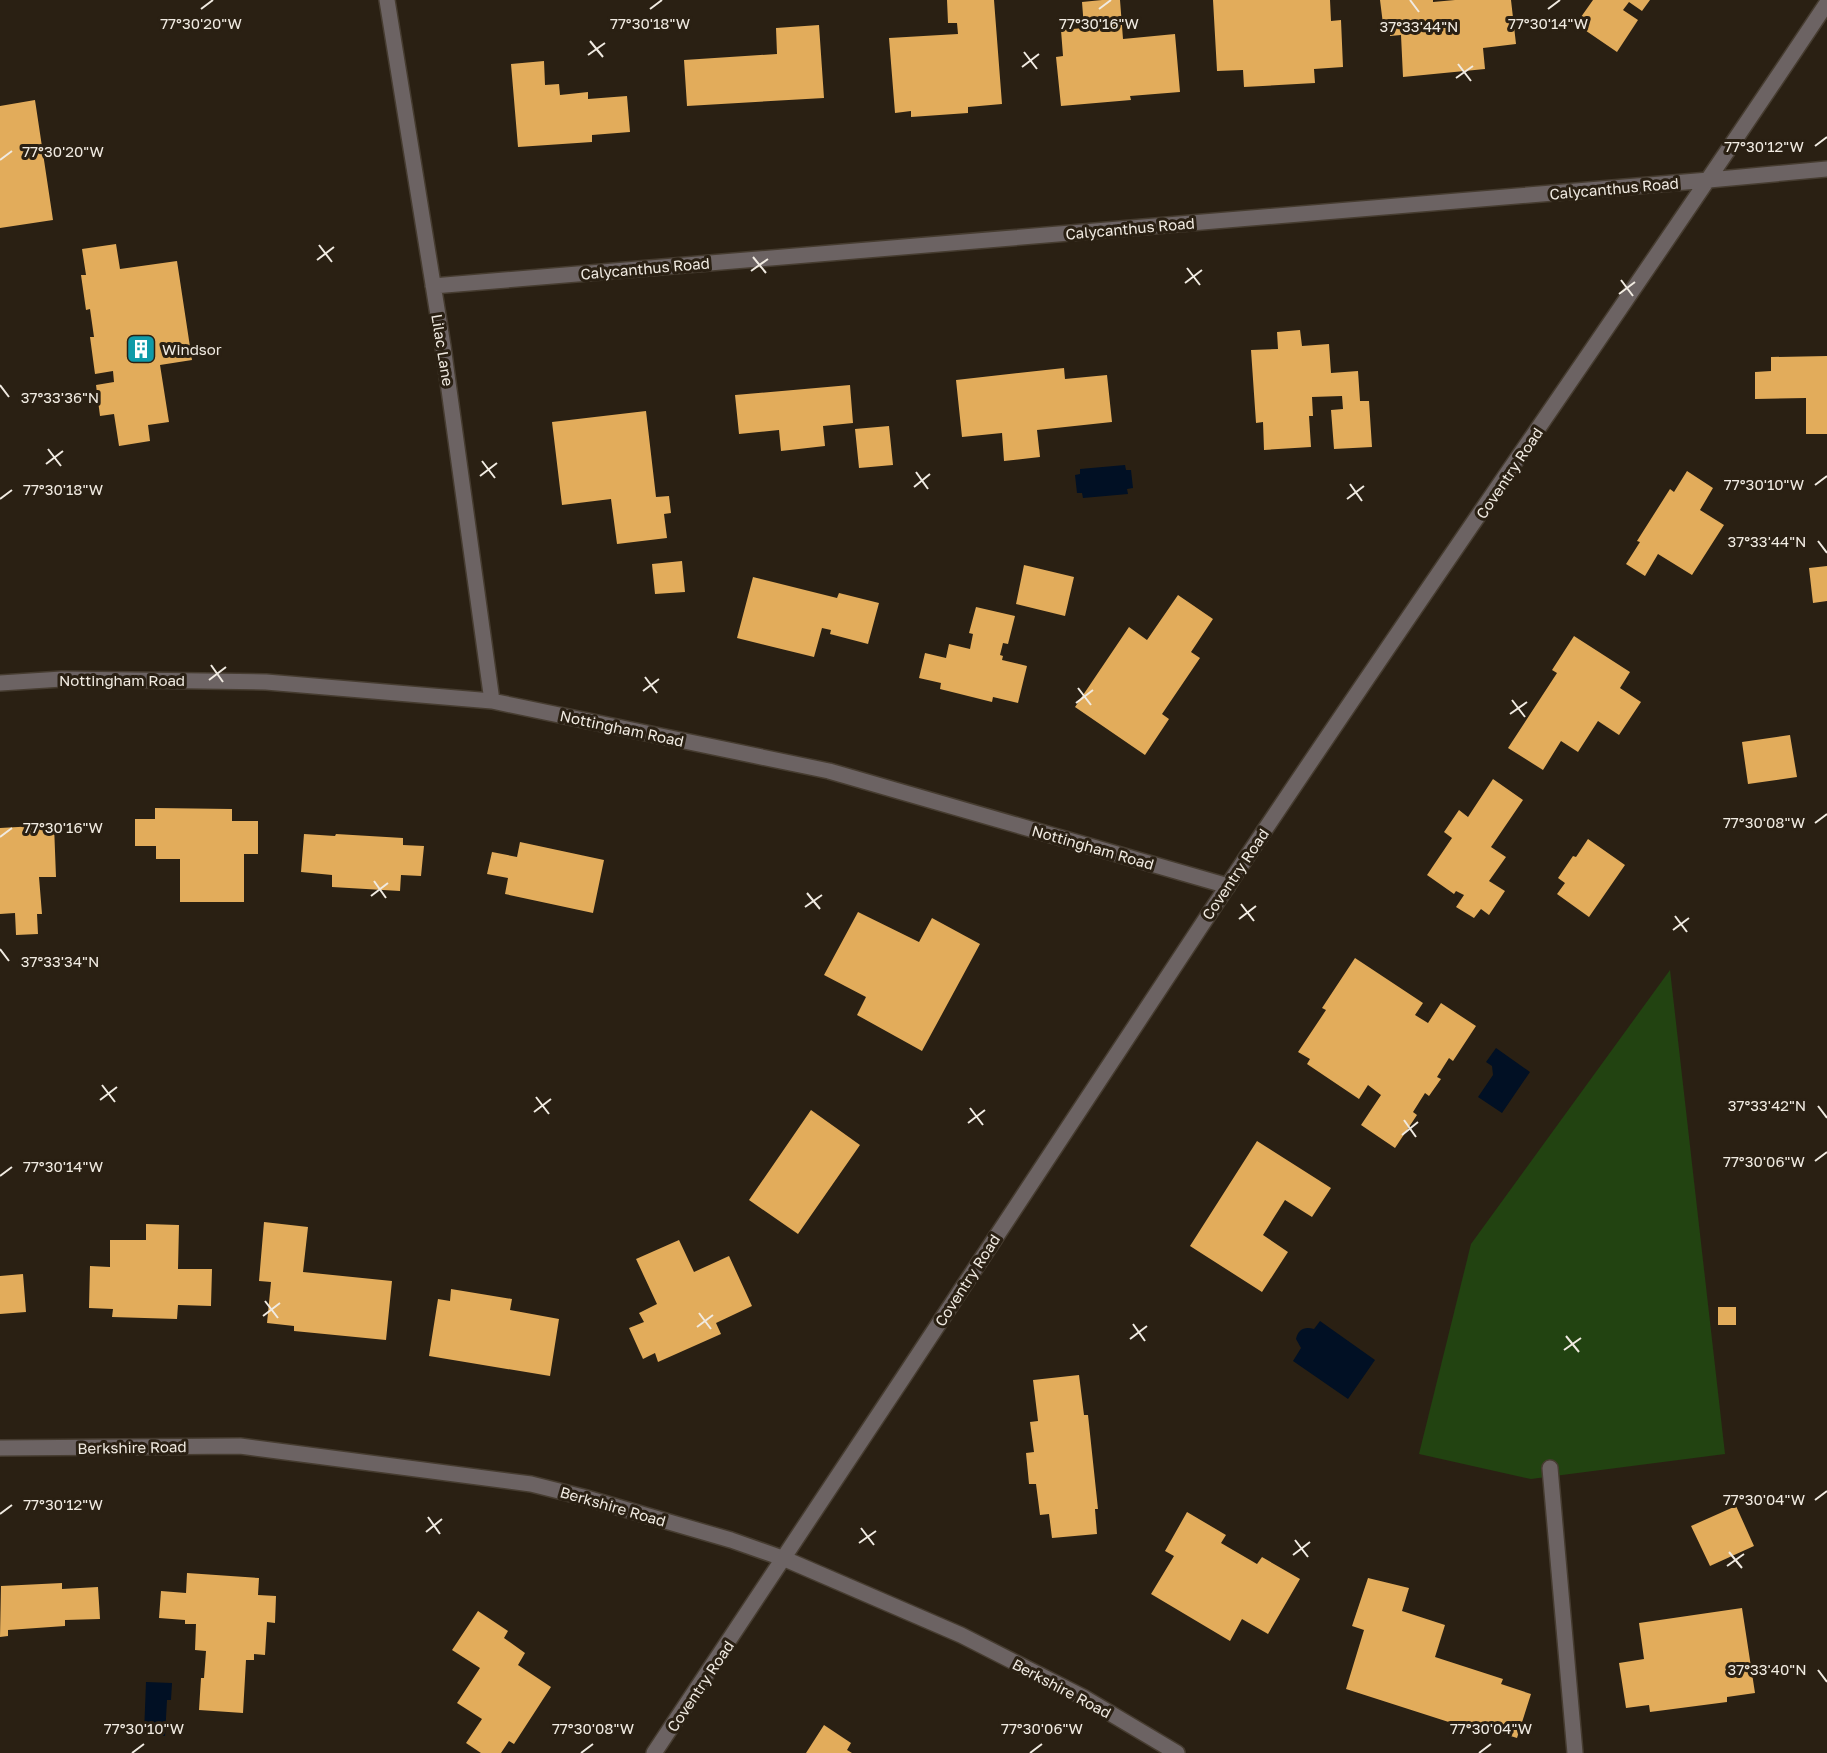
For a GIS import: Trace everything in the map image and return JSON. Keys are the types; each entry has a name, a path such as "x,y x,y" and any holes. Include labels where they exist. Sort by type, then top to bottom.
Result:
{"street":[{"name":"Lilac Lane","path":"387,0 443,346 492,701"},
{"name":"Coventry Road","path":"654,1753 784,1560 1228,886 1827,3"},
{"name":"Calycanthus Road","path":"433,286 1827,169"},
{"name":"Nottingham Road","path":"0,683 62,679 266,682 492,701 829,771 1228,886"},
{"name":"Berkshire Road","path":"0,1448 240,1446 531,1484 731,1540 784,1560 960,1635 1083,1697 1177,1753"},
{"path":"1550,1467 1575,1753"}],"green space":[{"path":"1670,970 1725,1454 1531,1479 1419,1454 1471,1244"}],"water":[{"path":"1125,465 1126,470 1131,470 1133,488 1127,489 1128,494 1083,498 1082,493 1077,493 1075,475 1080,474 1080,469"},
{"path":"1496,1048 1530,1072 1502,1113 1478,1097 1493,1075 1492,1066 1486,1062"},
{"path":"1320,1321 1375,1360 1348,1399 1293,1361 1301,1348 1296,1339 1298,1333 1305,1328 1314,1329"},
{"path":"146,1682 172,1683 171,1700 167,1700 165,1736 144,1734"}],"building":[{"path":"947,0 994,0 1002,104 968,107 968,113 911,117 911,111 895,113 889,38 958,34 957,23 948,23"},
{"path":"1120,0 1123,39 1175,34 1180,92 1130,96 1131,100 1061,106 1056,57 1063,56 1061,30 1084,28 1082,2"},
{"path":"1213,0 1330,0 1331,21 1341,20 1343,67 1314,69 1315,83 1244,87 1243,70 1217,71"},
{"path":"1380,0 1433,0 1433,2 1511,0 1516,44 1483,48 1485,69 1403,77 1401,35 1390,36 1390,32 1384,32"},
{"path":"1593,0 1650,0 1642,11 1629,2 1623,10 1638,20 1617,52 1576,24"},
{"path":"819,25 824,98 687,106 684,60 777,54 776,28"},
{"path":"544,61 545,85 559,84 560,95 588,92 588,99 627,96 630,132 592,135 592,142 518,147 511,64"},
{"path":"35,100 53,220 0,228 0,106"},
{"name":"Windsor","path":"116,244 120,269 177,261 192,360 160,365 169,422 148,425 150,441 119,446 114,414 100,416 96,385 114,382 113,371 95,374 90,337 94,337 90,309 86,310 81,275 86,275 82,249"},
{"path":"1300,330 1302,346 1329,344 1331,373 1358,371 1360,401 1369,401 1372,447 1334,449 1331,410 1343,409 1342,396 1312,397 1313,416 1309,416 1311,447 1264,450 1263,422 1256,423 1251,350 1278,349 1277,332"},
{"path":"1827,356 1827,434 1806,434 1806,398 1755,399 1755,372 1771,371 1771,357"},
{"path":"1064,368 1065,379 1107,375 1112,422 1037,430 1040,457 1004,461 1002,433 962,437 956,380"},
{"path":"850,385 853,423 823,426 825,446 781,451 779,430 739,434 735,395"},
{"path":"646,411 656,497 669,496 671,513 664,514 667,538 617,544 611,499 562,505 552,422"},
{"path":"889,426 893,465 859,468 855,429"},
{"path":"1687,471 1713,488 1700,510 1724,525 1692,575 1658,554 1645,576 1626,564 1640,542 1637,541 1670,489 1674,492"},
{"path":"682,561 685,592 655,594 652,564"},
{"path":"1024,565 1074,577 1065,616 1016,604"},
{"path":"1827,566 1827,601 1813,603 1809,568"},
{"path":"753,577 837,598 839,593 879,603 868,644 830,634 831,630 822,628 814,657 737,638"},
{"path":"1178,595 1213,619 1191,652 1200,658 1162,714 1169,719 1145,755 1075,707 1129,627 1147,640"},
{"path":"976,607 1015,616 1008,644 1003,643 1000,655 1003,656 1002,660 1027,666 1018,703 993,697 992,702 940,689 941,683 919,678 925,653 946,658 949,644 970,649 973,634 969,633"},
{"path":"1574,636 1630,672 1620,688 1641,702 1619,735 1598,721 1578,752 1561,741 1543,770 1508,748 1557,673 1552,670"},
{"path":"1790,735 1797,777 1748,784 1742,742"},
{"path":"1493,779 1523,800 1491,847 1506,857 1489,881 1505,891 1489,915 1481,909 1474,918 1456,907 1464,895 1456,891 1454,894 1427,875 1452,838 1444,832 1459,810 1468,817"},
{"path":"155,808 232,809 232,821 258,821 258,854 244,854 244,902 180,902 180,859 156,859 156,846 135,846 135,819 155,819"},
{"path":"54,825 56,877 39,877 42,914 37,914 38,934 16,935 15,913 0,914 0,828"},
{"path":"304,834 403,838 403,845 424,846 421,876 401,875 400,891 332,887 332,875 301,872"},
{"path":"1588,839 1625,865 1589,917 1557,894 1565,883 1558,878"},
{"path":"520,842 604,860 593,913 505,894 508,878 487,874 492,852 517,857"},
{"path":"858,912 919,942 932,918 980,944 922,1051 857,1015 866,997 824,975"},
{"path":"1355,958 1423,1003 1415,1015 1428,1023 1441,1003 1476,1026 1453,1061 1449,1058 1437,1077 1441,1079 1429,1096 1425,1093 1413,1112 1417,1115 1395,1148 1361,1125 1381,1095 1368,1085 1359,1099 1307,1064 1310,1059 1298,1052 1326,1010 1322,1008"},
{"path":"811,1110 860,1145 798,1234 749,1200"},
{"path":"1257,1141 1331,1188 1312,1217 1285,1200 1263,1235 1288,1252 1262,1292 1190,1246"},
{"path":"264,1222 308,1227 303,1272 392,1281 386,1340 294,1331 294,1326 267,1323 271,1282 259,1281"},
{"path":"146,1224 179,1225 178,1269 212,1269 211,1306 178,1305 177,1319 112,1317 113,1309 89,1308 90,1266 110,1267 110,1240 146,1240"},
{"path":"679,1240 694,1272 729,1256 752,1306 716,1323 721,1334 658,1362 655,1353 643,1359 629,1328 644,1322 639,1313 657,1304 636,1259"},
{"path":"23,1274 26,1312 0,1314 0,1276"},
{"path":"451,1289 512,1299 510,1310 559,1319 550,1376 429,1356 438,1299 450,1301"},
{"path":"1718,1307 1736,1307 1736,1325 1718,1325"},
{"path":"1079,1375 1084,1415 1088,1415 1098,1509 1095,1509 1097,1534 1052,1538 1049,1514 1040,1515 1036,1484 1029,1484 1026,1453 1034,1452 1030,1422 1038,1421 1033,1380"},
{"path":"1736,1506 1754,1546 1710,1566 1691,1526"},
{"path":"1187,1512 1226,1535 1221,1543 1257,1564 1262,1557 1300,1579 1268,1634 1242,1619 1230,1641 1151,1594 1174,1556 1165,1551"},
{"path":"187,1573 259,1578 258,1595 276,1596 275,1623 267,1622 265,1655 254,1654 254,1660 246,1660 243,1713 199,1710 206,1651 195,1650 196,1624 185,1624 185,1620 159,1618 161,1591 186,1593"},
{"path":"1368,1578 1409,1588 1402,1611 1445,1625 1435,1657 1503,1679 1501,1684 1531,1694 1517,1738 1488,1729 1486,1734 1346,1689 1364,1630 1352,1626"},
{"path":"62,1583 62,1589 98,1587 100,1619 65,1620 65,1626 8,1630 8,1636 0,1637 1,1586"},
{"path":"1742,1608 1755,1693 1727,1697 1727,1702 1650,1712 1649,1705 1626,1708 1619,1663 1644,1659 1639,1623"},
{"path":"478,1611 508,1631 504,1638 525,1653 518,1665 551,1687 514,1744 509,1741 501,1753 481,1753 466,1743 482,1719 457,1703 480,1668 452,1650"},
{"path":"824,1725 851,1743 847,1750 852,1753 806,1753"}],"place":[{"name":"Windsor","path":"141,349"}]}
